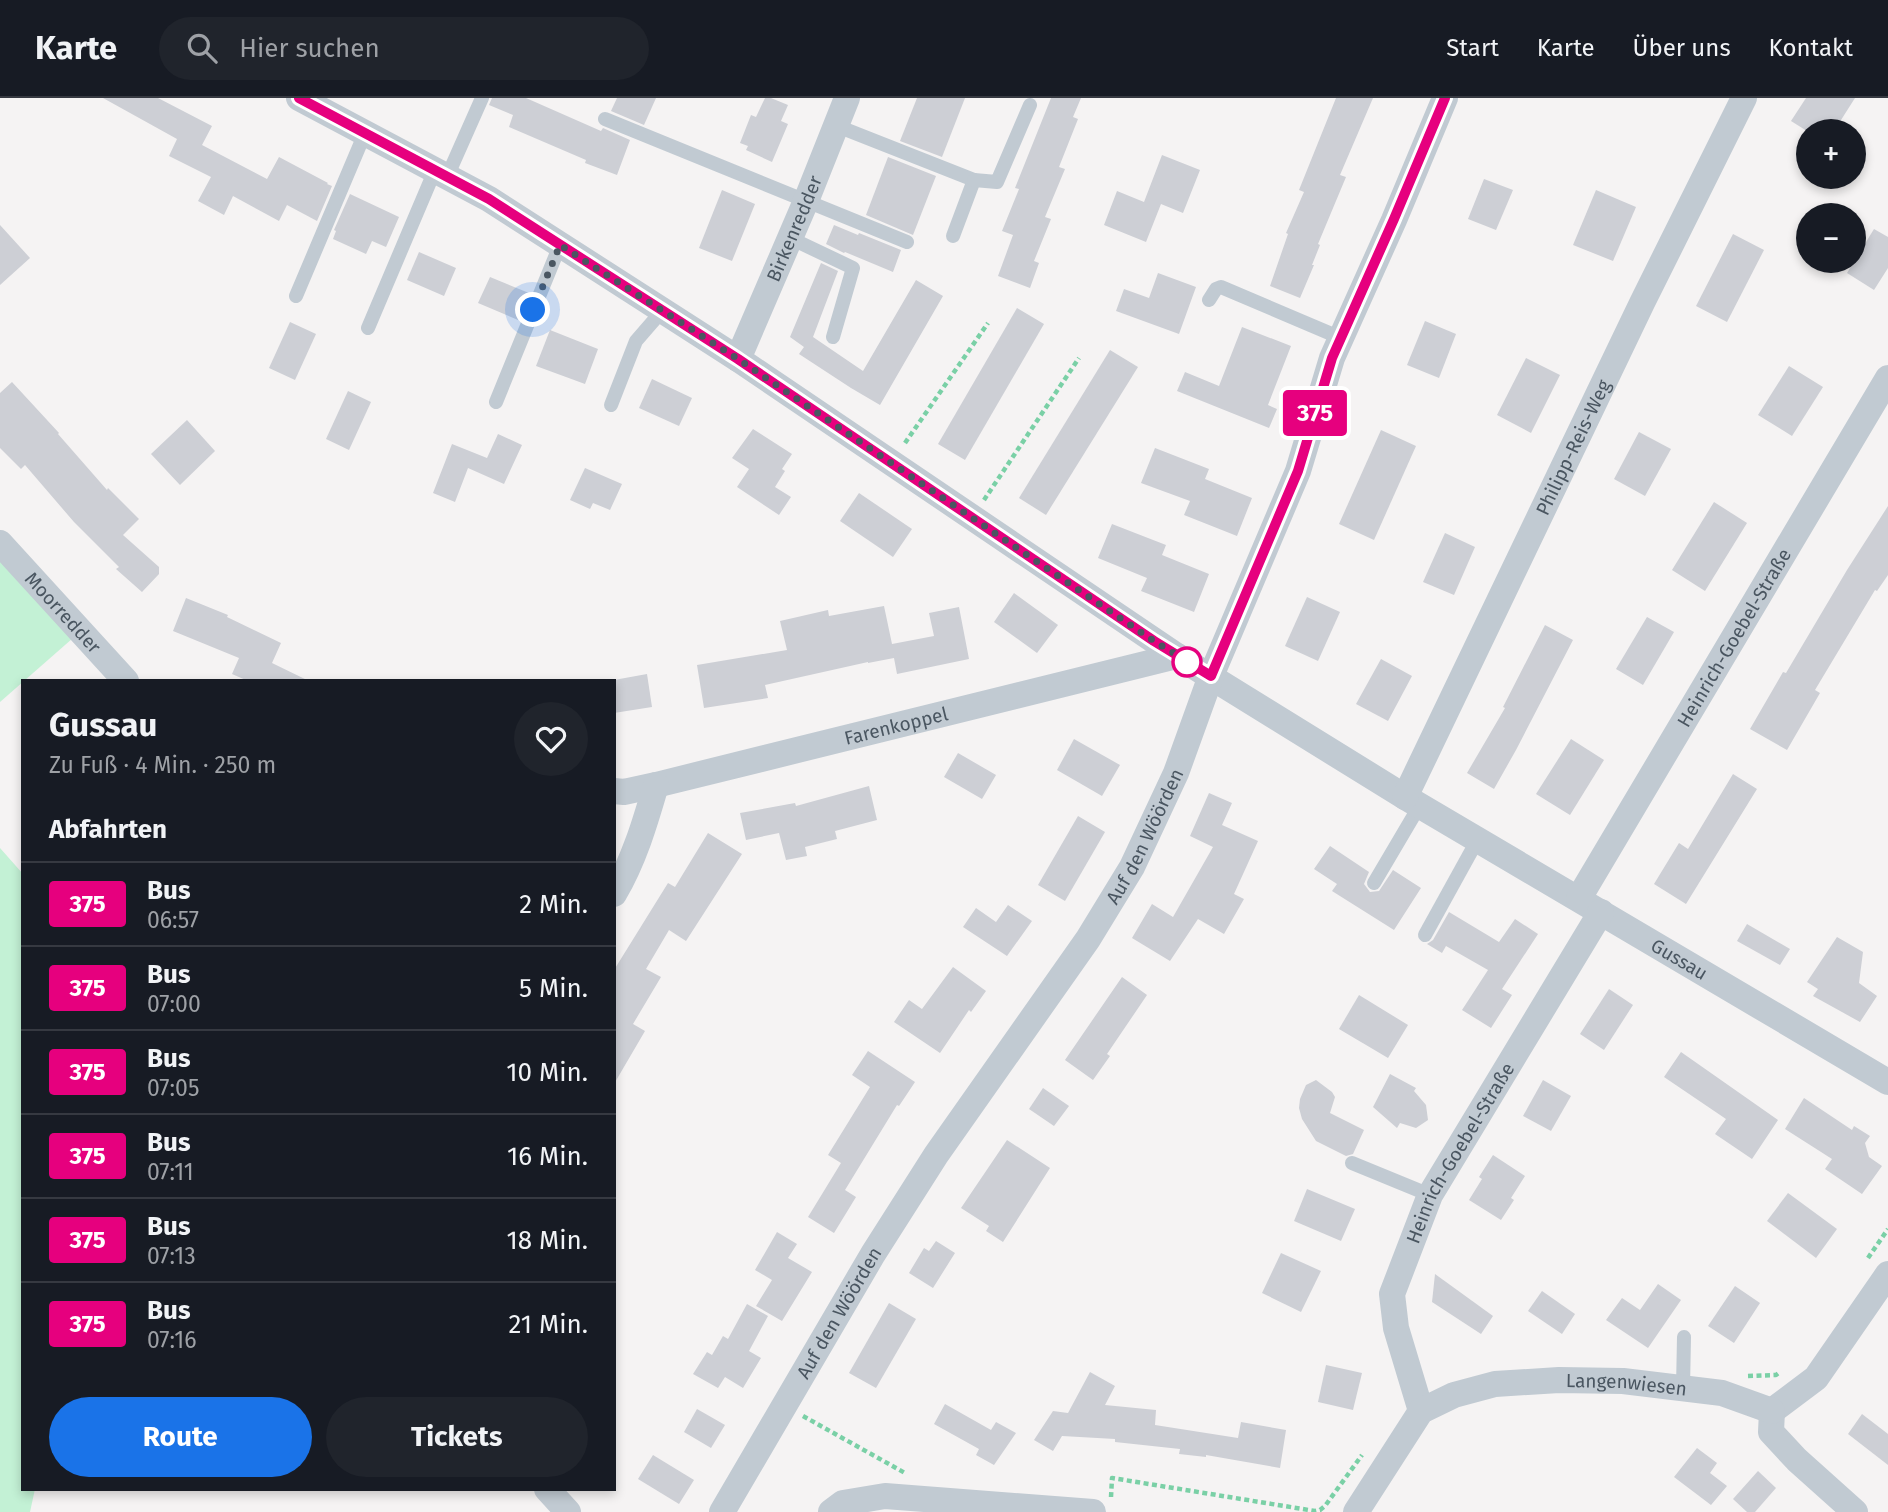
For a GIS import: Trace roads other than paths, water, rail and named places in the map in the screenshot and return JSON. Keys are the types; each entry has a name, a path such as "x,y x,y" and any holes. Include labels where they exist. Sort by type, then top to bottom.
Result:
{"street":[{"name":"Birkenredder","path":"738,359 847,98"},
{"name":"Auf den Wöörden","path":"722,1512 873,1254 936,1155 1088,939 1132,867 1176,773 1211,676 1298,471 1332,358 1445,98"},
{"name":"Philipp-Reis-Weg","path":"1412,801 1636,315 1744,98"},
{"name":"Gussau","path":"310,101 489,199 738,359 1177,656 1412,801 1888,1082"},
{"name":"Heinrich-Goebel-Straße","path":"1421,1411 1396,1328 1392,1294 1430,1195 1590,905 1888,378"},
{"name":"Moorredder","path":"0,543 125,679"},
{"name":"Farenkoppel","path":"616,791 656,785 1177,656"},
{"path":"616,890 645,826 656,785"},
{"path":"1855,1512 1797,1460 1771,1432 1772,1411 1816,1378 1877,1268"},
{"name":"Langenwiesen","path":"1421,1411 1454,1395 1495,1384 1559,1380 1623,1381 1722,1393 1772,1411"},
{"path":"1356,1512 1421,1411"},
{"path":"549,1491 568,1512"},
{"path":"831,1512 843,1503 885,1496 1093,1512"}],"lane":[{"path":"368,328 441,174 482,98"},
{"path":"837,126 974,180 997,182 1030,105"},
{"path":"605,120 907,242"},
{"path":"296,296 365,133"},
{"path":"953,236 974,180"},
{"path":"790,238 853,268 833,337"},
{"path":"496,402 560,245"},
{"path":"1209,300 1221,286 1341,338"},
{"path":"611,405 636,341 663,311"},
{"path":"1374,883 1412,801"},
{"path":"1425,935 1478,839"},
{"path":"1352,1163 1430,1195"},
{"path":"1683,1388 1684,1337"}]}
